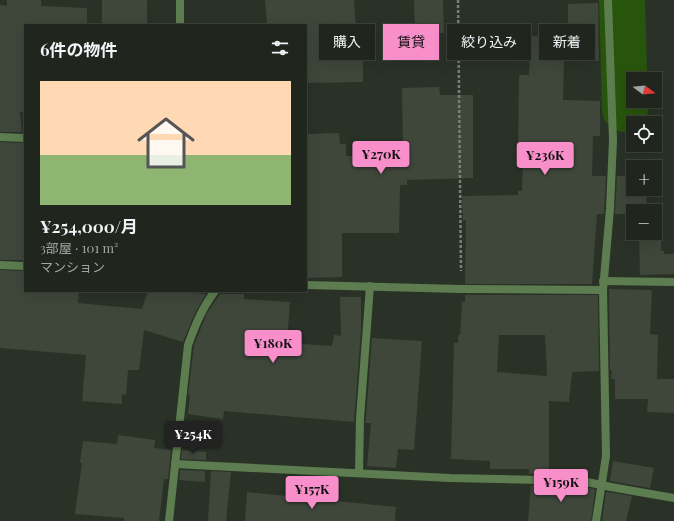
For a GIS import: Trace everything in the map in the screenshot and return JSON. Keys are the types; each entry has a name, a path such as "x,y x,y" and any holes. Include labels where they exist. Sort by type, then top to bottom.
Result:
{"street":[{"path":"180,0 180,24"},
{"path":"596,521 606,456 603,281 610,209 613,140 608,0"},
{"path":"0,137 24,138"},
{"path":"0,265 24,266"},
{"path":"603,281 674,282"},
{"path":"307,285 461,289 603,290"},
{"path":"360,473 360,418 370,286"},
{"path":"169,521 188,345 196,321 207,301 214,292"},
{"path":"175,464 450,478 582,481 674,498"}],"path":[{"path":"458,0 461,289"}],"building":[{"path":"7,0 41,0 41,6 87,8 87,24 24,24 24,112 20,112 22,132 0,132 0,5 7,6"},
{"path":"102,0 147,0 147,24 102,24"},
{"path":"265,0 354,0 356,24 319,24 319,60 363,60 363,82 307,83 307,24 267,24"},
{"path":"414,0 443,0 444,33 439,33 439,24 415,24"},
{"path":"598,3 599,61 564,61 563,100 600,101 600,136 593,136 592,176 606,176 604,214 597,214 592,284 465,284 466,220 463,221 462,196 518,195 518,191 522,191 523,153 518,153 519,75 529,75 530,60 531,60 531,36 539,36 539,60 595,60 595,24 568,24 568,4"},
{"path":"439,87 440,95 473,95 473,178 407,180 407,185 400,185 399,233 342,233 342,277 307,278 307,134 339,133 340,144 346,144 346,156 403,156 402,88"},
{"path":"0,142 23,143 24,260 0,260"},
{"path":"617,176 626,176 626,196 646,196 647,204 626,204 626,214 615,214"},
{"path":"639,240 661,240 661,251 664,251 664,254 674,254 674,274 640,275"},
{"path":"0,270 24,271 24,292 79,292 78,303 142,309 148,292 190,292 206,294 194,315 183,342 144,330 139,370 128,370 126,395 122,394 122,404 82,401 86,355 0,348"},
{"path":"609,289 652,290 650,334 658,335 657,379 674,379 674,413 647,412 648,399 615,399 615,379 611,379 612,370 610,370"},
{"path":"220,294 244,294 244,299 290,302 287,343 332,346 334,335 341,336 340,297 361,297 361,330 354,422 224,411 223,419 188,414 190,395 188,395 194,345 207,313"},
{"path":"465,295 598,295 599,371 572,372 569,402 549,401 549,474 529,474 529,469 490,469 490,461 451,459 454,343 458,343 458,335 460,335 462,302 465,302","holes":["499,335 545,335 547,376 497,372"]},
{"path":"372,338 422,341 414,450 398,449 396,468 367,466 371,423 365,423"},
{"path":"118,435 155,440 154,448 171,450 168,479 164,479 159,521 124,521 124,518 75,514 82,463 80,463 83,441 117,444"},
{"path":"182,450 206,452 206,460 181,459"},
{"path":"613,461 654,468 650,488 610,481"},
{"path":"180,470 205,471 205,482 179,480"},
{"path":"211,471 231,472 226,521 208,521"},
{"path":"531,485 581,486 595,489 591,521 528,521"},
{"path":"247,492 396,507 395,521 245,521"},
{"path":"606,492 632,496 626,521 602,521"}],"waterway":[{"path":"622,0 625,109"}]}
